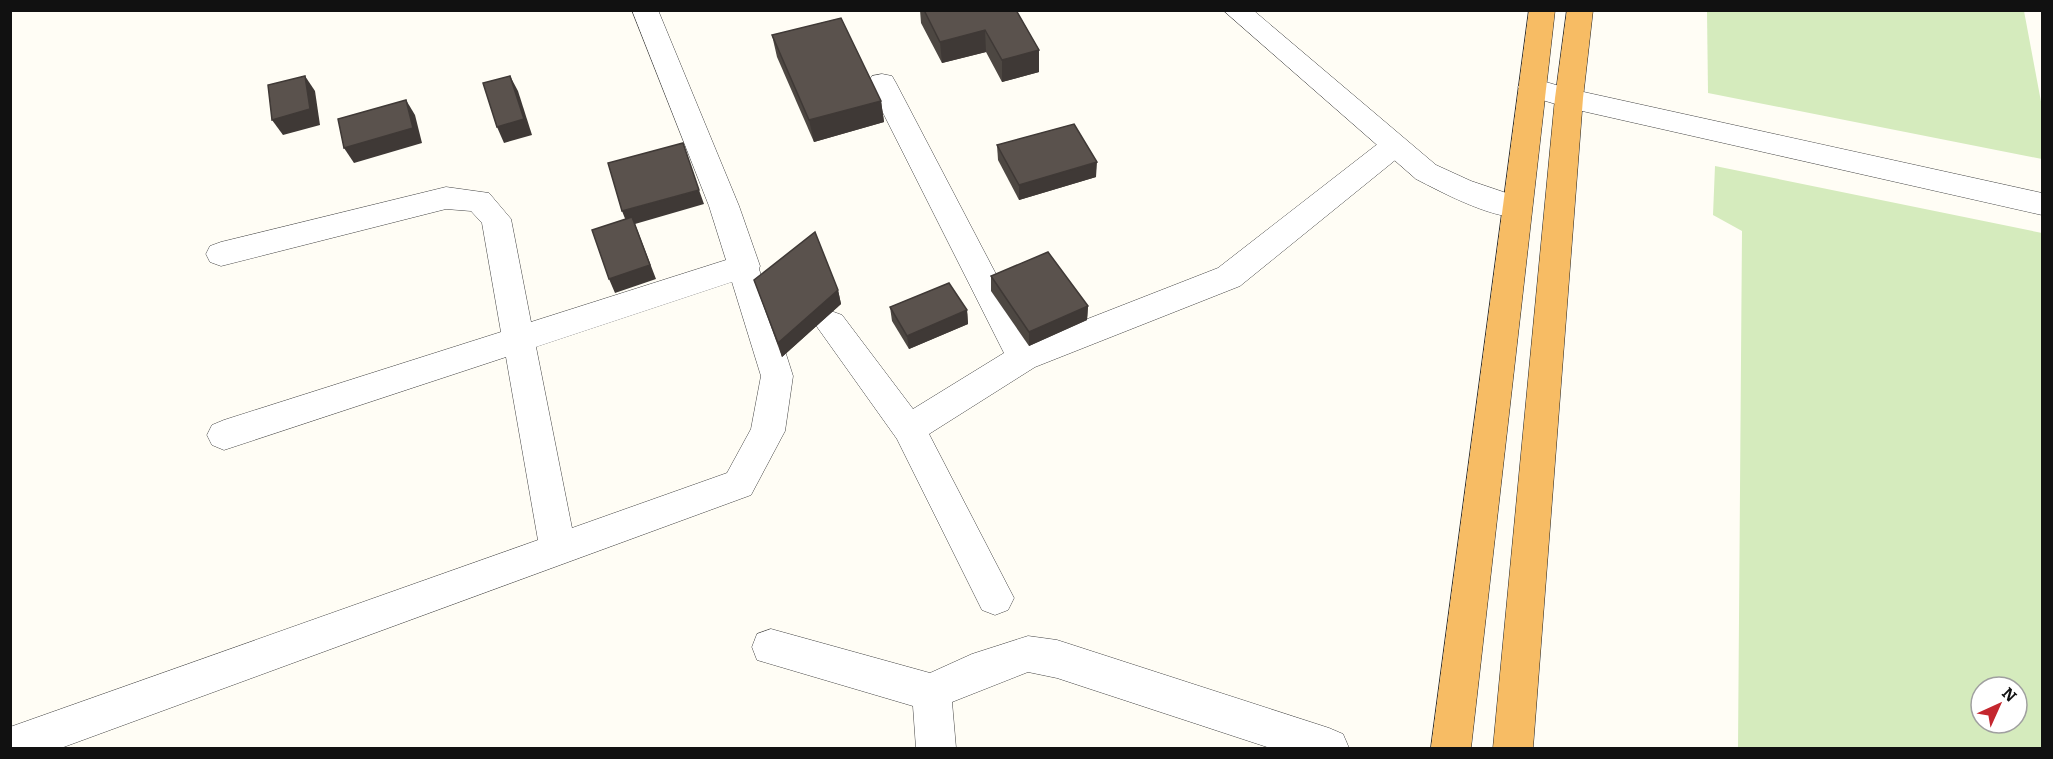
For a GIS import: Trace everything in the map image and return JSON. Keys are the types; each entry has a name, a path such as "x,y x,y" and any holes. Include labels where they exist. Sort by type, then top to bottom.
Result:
{"highway":[{"path":"1450,748 1542,10"},
{"path":"1513,748 1569,98 1580,10"}],"street":[{"path":"10,747 739,484 768,431 777,376 745,266 724,206 645,10"},
{"path":"1248,14 1426,172 1461,189 1517,207"},
{"path":"882,83 1023,358"},
{"path":"1532,87 1569,98 2043,204"},
{"path":"909,429 1023,358 1229,277 1394,146"},
{"path":"221,254 446,198 479,201 496,219 558,549"},
{"path":"224,435 745,266"},
{"path":"831,324 909,429 995,598"},
{"path":"771,647 931,692 972,672 1028,654 1057,659 1329,748"},
{"path":"931,692 936,748"}],"green space":[{"path":"1707,11 2024,11 2042,107 2042,159 1708,93"},
{"path":"1715,166 2042,233 2042,748 1738,748 1742,231 1713,215"}],"building":[{"path":"924,10 1016,10 1039,50 1002,60 985,30 940,42"},
{"path":"841,18 881,101 809,120 772,35"},
{"path":"305,76 310,109 272,120 268,85"},
{"path":"510,76 524,119 497,127 483,83"},
{"path":"406,100 413,128 344,148 338,119"},
{"path":"1074,124 1097,162 1019,185 997,145"},
{"path":"683,143 699,190 622,211 608,163"},
{"path":"632,217 650,265 609,279 592,230"},
{"path":"815,232 838,290 778,343 754,280"},
{"path":"1048,252 1088,306 1029,332 991,276"},
{"path":"949,283 967,310 907,336 890,307"}]}
